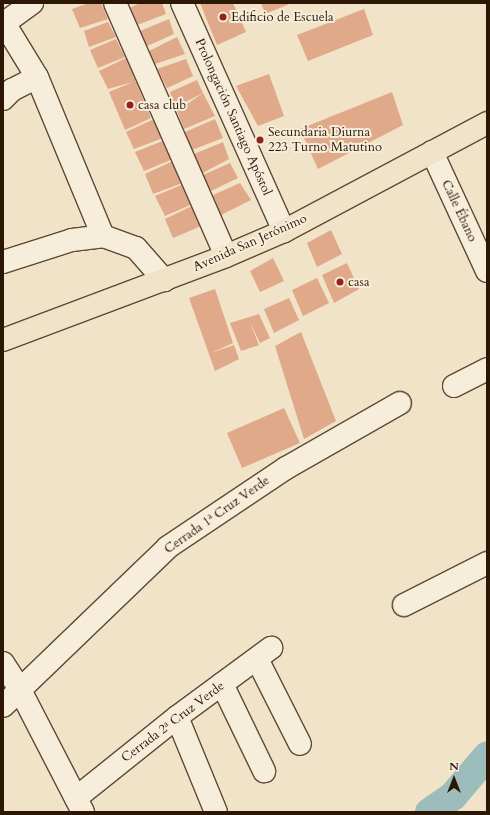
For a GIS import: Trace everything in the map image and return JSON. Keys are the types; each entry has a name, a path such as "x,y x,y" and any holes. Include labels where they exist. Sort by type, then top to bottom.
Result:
{"main road":[{"name":"Avenida San Jerónimo","path":"3,340 226,256 284,231 487,123"}],"street":[{"path":"32,3 4,24 37,77 103,236"},
{"path":"115,3 226,256"},
{"name":"Prolongación Santiago Apóstol","path":"182,3 284,231"},
{"path":"3,99 12,90 37,77"},
{"name":"Calle Ébano","path":"432,152 487,271"},
{"path":"3,262 72,240 103,236 136,248 164,280"},
{"path":"454,386 487,369"},
{"name":"Cerrada 1ª Cruz Verde","path":"3,706 19,688 168,548 286,468 400,403"},
{"path":"404,605 487,563"},
{"name":"Cerrada 2ª Cruz Verde","path":"80,805 177,717 264,654 300,744"},
{"path":"3,663 19,688 80,805"},
{"path":"222,684 264,771"},
{"path":"177,717 216,812"}],"building":[{"path":"89,3 101,3 108,19 80,28 72,9"},
{"path":"140,3 162,3 166,14 137,25 127,9"},
{"name":"Edificio de Escuela","path":"200,3 233,3 246,32 217,45"},
{"path":"261,3 292,3 265,14"},
{"name":"Edificio de Escuela","path":"364,9 373,35 308,61 297,35"},
{"path":"169,19 174,34 145,47 140,31"},
{"path":"108,22 116,37 89,47 84,31"},
{"path":"177,37 185,54 155,64 149,51"},
{"path":"116,39 125,57 98,68 90,50"},
{"name":"casa club","path":"126,58 151,118 125,130 109,92 133,82 108,89 99,71"},
{"path":"186,59 193,76 167,88 157,69"},
{"path":"269,74 284,116 258,126 236,86"},
{"path":"197,80 203,93 174,108 170,92"},
{"path":"392,92 403,125 318,169 300,129"},
{"path":"203,93 215,116 184,129 177,111"},
{"path":"154,119 163,138 134,149 126,132"},
{"path":"215,119 223,138 192,150 185,132"},
{"path":"165,140 173,159 144,171 135,152"},
{"path":"223,142 229,159 201,174 194,154"},
{"path":"175,160 185,182 153,194 145,174"},
{"path":"230,163 238,178 211,191 203,175"},
{"path":"186,183 195,203 165,216 155,196"},
{"path":"240,183 251,200 221,215 213,195"},
{"path":"196,204 206,224 173,238 165,219"},
{"name":"casa","path":"331,230 342,254 317,267 307,243"},
{"path":"273,258 284,281 260,292 250,271"},
{"name":"casa","path":"347,263 359,289 334,303 322,275"},
{"name":"casa","path":"317,278 329,303 303,316 292,290"},
{"path":"215,289 233,343 211,353 234,345 239,359 215,371 189,298"},
{"path":"289,298 299,320 274,333 264,309"},
{"path":"259,314 270,338 260,343 249,320 259,345 241,351 230,323"},
{"path":"301,332 336,421 304,439 275,346"},
{"path":"284,408 300,443 242,468 227,433"}],"waterway":[{"path":"429,812 453,795 487,755"}],"place":[{"name":"Edificio de Escuela","path":"223,17"},
{"name":"casa club","path":"130,105"},
{"name":"Secundaria Diurna 223 Turno Matutino","path":"260,140"},
{"name":"casa","path":"340,282"}]}
